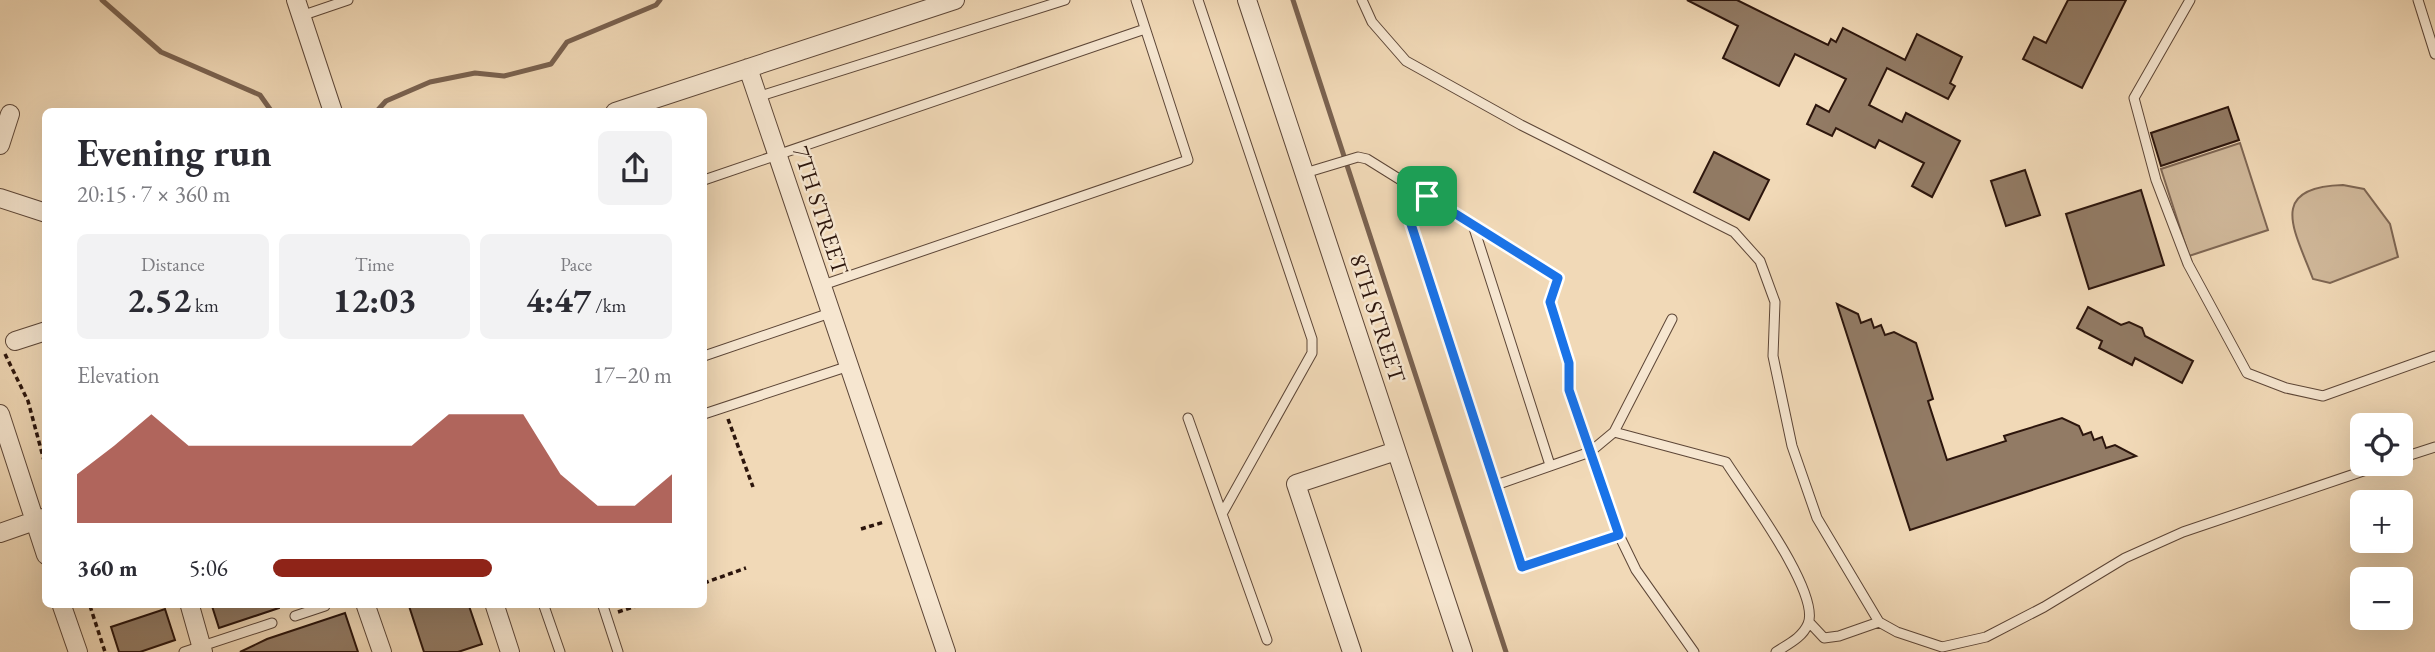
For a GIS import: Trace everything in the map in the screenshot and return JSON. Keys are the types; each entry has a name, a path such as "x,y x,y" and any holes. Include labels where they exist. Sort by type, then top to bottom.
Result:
{"street":[{"path":"627,108 955,0"},
{"name":"8TH STREET","path":"1247,0 1463,652"},
{"path":"298,8 331,108"},
{"name":"7TH STREET","path":"748,68 946,652"},
{"path":"0,145 10,114"},
{"path":"0,198 42,212"},
{"path":"10,346 42,333"},
{"path":"0,414 40,519 0,533"},
{"path":"1352,652 1296,484 1396,451"},
{"path":"63,608 78,652"},
{"path":"190,608 196,650"},
{"path":"367,608 382,652"},
{"path":"496,608 510,652"}],"lane":[{"path":"298,8 348,0"},
{"path":"757,97 1065,0"},
{"path":"820,286 1188,160 1136,0"},
{"path":"1198,0 1312,339 1312,353 1222,514"},
{"path":"1362,0 1372,22 1406,61 1521,125 1734,232 1760,261 1775,302 1773,356 1792,446 1816,518 1879,622 1896,632 1942,647 1986,636 2044,607 2125,558 2183,532 2350,476"},
{"path":"2190,0 2134,98 2156,180 2188,264 2247,373 2286,388 2323,396 2435,356"},
{"path":"2418,0 2435,54"},
{"path":"707,179 1145,30"},
{"path":"1305,173 1353,158 1367,159 1558,278 1550,302 1569,363 1569,390 1619,535 1636,570 1694,652"},
{"path":"1427,196 1410,221 1522,567 1619,535"},
{"path":"1473,225 1550,465"},
{"path":"707,355 830,313"},
{"path":"1496,485 1590,452 1614,432 1672,319"},
{"path":"707,413 849,366"},
{"path":"1188,418 1266,640"},
{"path":"1614,432 1726,462 1800,579 1810,601 1809,622 1801,637 1776,652"},
{"path":"2413,454 2435,447"},
{"path":"295,616 319,608"},
{"path":"545,608 560,652"},
{"path":"604,608 618,652"},
{"path":"1809,622 1824,638 1839,636 1879,622"},
{"path":"196,650 272,623"}],"path":[{"path":"10,346 42,453"},
{"path":"724,407 753,487"},
{"path":"861,529 900,516"},
{"path":"707,582 746,568"},
{"path":"91,608 106,652"},
{"path":"606,616 630,608"}],"shaded area":[{"path":"2240,143 2268,230 2189,256 2161,169"},
{"path":"2343,185 2364,189 2390,224 2398,257 2330,283 2313,279 2294,229 2292,215 2295,203 2303,194 2319,188"}],"building":[{"path":"1687,0 1737,0 1828,45 1831,39 1836,42 1843,28 1905,60 1917,34 1962,57 1950,83 1955,86 1948,99 1887,68 1869,105 1902,122 1906,113 1960,141 1932,197 1912,186 1924,163 1879,140 1875,148 1836,128 1832,136 1807,124 1816,105 1829,112 1846,79 1795,54 1779,86 1723,58 1738,26"},
{"path":"2068,0 2126,0 2082,88 2023,59 2034,37 2046,43"},
{"path":"2228,107 2239,140 2161,166 2151,133"},
{"path":"1714,152 1769,180 1749,220 1694,192"},
{"path":"2025,170 2040,215 2006,226 1991,181"},
{"path":"2141,190 2164,265 2089,289 2066,214"},
{"path":"1837,304 1858,314 1861,323 1871,319 1874,328 1881,325 1885,335 1894,332 1916,343 1933,399 1928,401 1947,460 2006,441 2004,436 2062,418 2079,426 2083,435 2091,432 2094,440 2102,437 2106,448 2115,445 2136,456 1910,530"},
{"path":"2088,307 2121,325 2129,322 2142,328 2145,336 2193,361 2182,383 2135,358 2132,365 2099,348 2102,341 2077,328"},
{"path":"213,608 279,608 219,628"},
{"path":"410,608 470,608 482,644 458,652 424,652"},
{"path":"165,609 175,640 140,652 119,652 111,627"},
{"path":"345,613 358,652 240,652 267,639"}],"waterway":[{"path":"102,0 161,52 260,95 269,108"},
{"path":"380,108 386,101 430,82 475,73 504,76 551,64 567,42 656,5 660,0"},
{"path":"1293,0 1506,652"}],"route":[{"path":"1427,196 1558,278 1550,302 1569,363 1569,390 1619,535 1522,567 1410,221 1427,196"}]}
